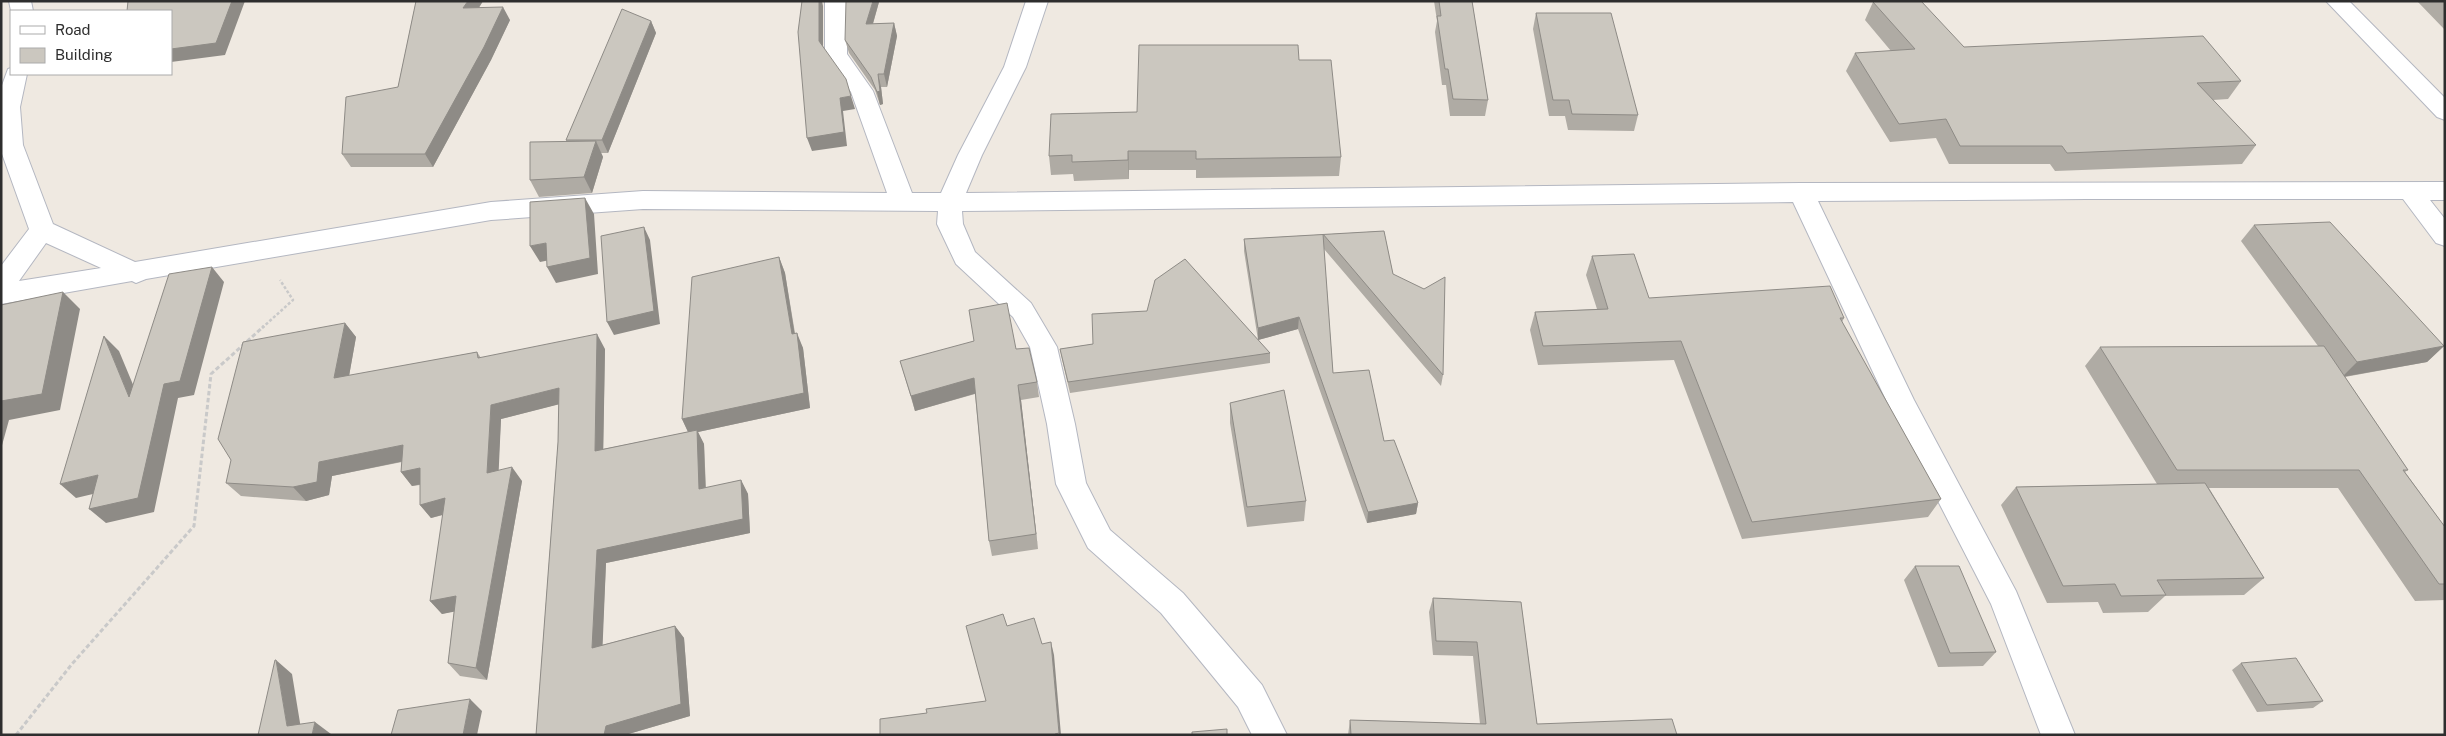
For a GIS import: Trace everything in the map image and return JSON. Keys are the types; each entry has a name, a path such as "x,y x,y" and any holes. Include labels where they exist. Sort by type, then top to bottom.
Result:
{"street":[{"path":"836,1 836,55 862,91 903,202"},
{"path":"1037,1 1015,67 970,155 950,202 950,224 965,257 1022,310 1043,347 1061,424 1071,484 1099,538 1172,603 1250,696 1270,735"},
{"path":"2337,1 2445,112"},
{"path":"16,75 8,107 11,145 42,230 136,273"},
{"path":"2409,190 2445,237"},
{"path":"1,294 136,273 490,211 643,200 950,202 1801,192 2445,190"},
{"path":"1801,192 1900,402 2005,601 2058,735"},
{"path":"1,286 42,230"}],"path":[{"path":"16,735 72,664 194,526 211,374 293,300 262,251"}],"building":[{"path":"128,1 232,1 216,43 172,49 172,10 127,10"},
{"path":"416,1 468,1 463,8 503,7 484,47 425,154 342,154 346,97 398,87"},
{"path":"802,1 819,1 819,41 846,79 851,96 840,98 844,132 807,138 798,32"},
{"path":"846,1 873,1 866,24 894,23 884,74 878,74 880,91 877,92 871,77 845,40"},
{"path":"1439,1 1472,1 1488,100 1453,99 1448,69 1445,69 1437,16 1441,16"},
{"path":"1921,1 1964,47 2203,36 2241,81 2197,83 2256,145 2067,153 2062,146 1960,146 1946,119 1899,124 1855,53 1915,49 1873,2"},
{"path":"622,9 651,21 602,140 566,140"},
{"path":"1536,13 1611,13 1638,115 1572,114 1569,100 1553,100"},
{"path":"1139,45 1298,45 1299,60 1331,60 1341,157 1196,159 1196,151 1128,151 1128,160 1072,162 1072,155 1049,156 1051,114 1137,112"},
{"path":"596,141 584,177 530,180 530,142"},
{"path":"585,198 590,258 547,267 546,243 530,246 530,202"},
{"path":"2330,222 2444,346 2357,362 2254,225"},
{"path":"644,227 654,311 607,322 601,236"},
{"path":"1384,231 1393,274 1424,289 1445,277 1443,375 1323,234"},
{"path":"1323,234 1333,373 1369,370 1384,441 1394,440 1418,503 1368,512 1299,317 1258,328 1244,239"},
{"path":"1634,254 1649,298 1830,286 1844,318 1840,318 1941,499 1752,522 1681,341 1543,346 1535,312 1608,309 1592,256"},
{"path":"779,257 792,334 797,333 804,393 682,419 692,277"},
{"path":"1185,259 1270,353 1068,382 1060,349 1093,344 1092,314 1147,311 1155,280"},
{"path":"212,267 180,381 164,384 138,498 89,509 98,475 60,484 104,336 129,397 169,274"},
{"path":"63,292 42,394 1,401 1,305"},
{"path":"1007,303 1016,349 1029,348 1037,382 1018,385 1036,534 989,541 974,378 911,396 900,361 974,341 969,310"},
{"path":"345,323 334,378 477,352 478,358 597,334 595,451 697,430 699,489 741,480 743,519 597,550 592,648 675,626 681,704 606,726 604,735 536,735 558,442 559,388 491,405 487,473 512,467 476,668 448,663 456,596 430,601 445,498 420,505 420,468 401,472 403,445 319,462 317,482 293,487 226,483 231,460 218,439 243,342"},
{"path":"2324,346 2408,470 2403,470 2445,527 2445,584 2439,584 2359,470 2177,470 2100,347"},
{"path":"1284,390 1306,501 1247,507 1230,403"},
{"path":"2205,483 2264,578 2157,580 2166,595 2121,596 2115,584 2063,586 2016,487"},
{"path":"1915,566 1959,566 1996,652 1950,653"},
{"path":"1433,598 1521,602 1537,724 1672,719 1677,735 1351,735 1350,720 1486,724 1477,642 1436,641"},
{"path":"1003,614 1007,626 1034,618 1042,644 1051,642 1059,733 1055,735 880,735 880,719 927,713 926,709 986,701 966,626"},
{"path":"2296,658 2323,701 2267,705 2241,663"},
{"path":"275,660 287,726 315,722 312,735 258,735"},
{"path":"470,699 463,735 391,735 398,710"},
{"path":"1227,729 1227,735 1192,735 1192,732"}]}
